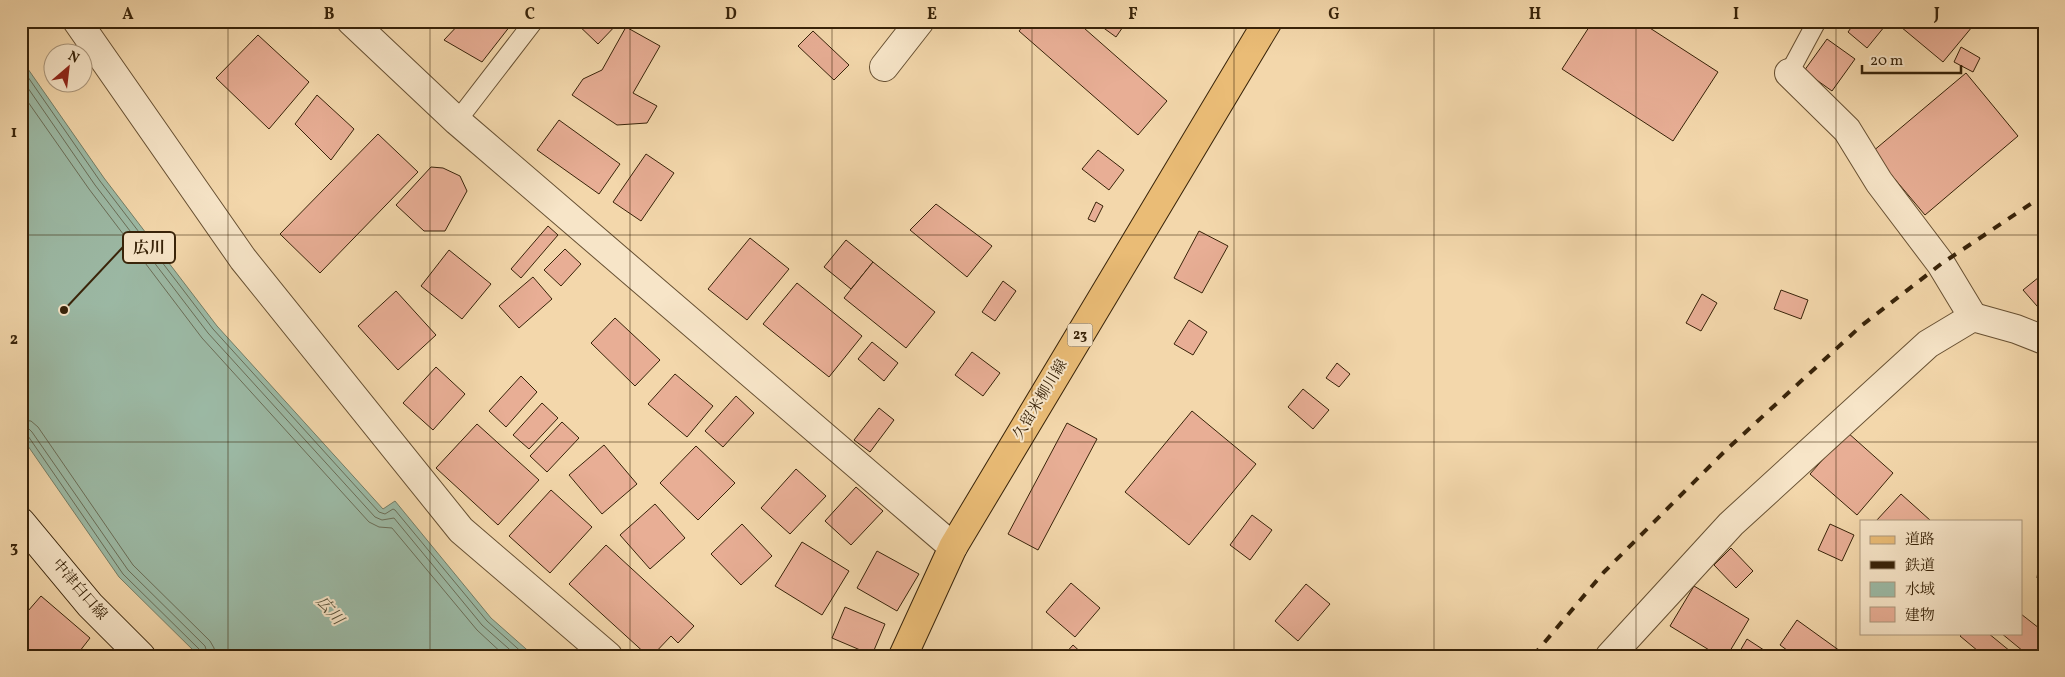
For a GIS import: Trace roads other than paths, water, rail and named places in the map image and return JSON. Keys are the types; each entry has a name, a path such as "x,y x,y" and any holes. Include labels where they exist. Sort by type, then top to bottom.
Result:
{"main road":[{"name":"久留米柳川線","path":"903,656 953,547 1266,22"}],"street":[{"path":"77,21 243,260 461,530 608,656"},
{"path":"351,21 457,121 953,547"},
{"path":"884,67 920,21"},
{"path":"1789,74 1847,130 1879,182 1941,264 1973,317 2016,329 2044,340"},
{"path":"1610,656 1731,524 1928,344 1973,317"},
{"name":"中津白口線","path":"21,522 90,606 141,656"}],"lane":[{"path":"457,121 534,21"},
{"path":"1789,74 1817,21"}],"water":[{"path":"21,59 42,89 42,92 44,92 104,178 217,326 383,509 395,501 491,618 534,656 199,656 119,577 21,436"}],"railway":[{"path":"1533,656 1604,572 1725,451 1861,326 1941,264 2044,195"}],"place":[{"name":"広川","path":"64,310"}]}
